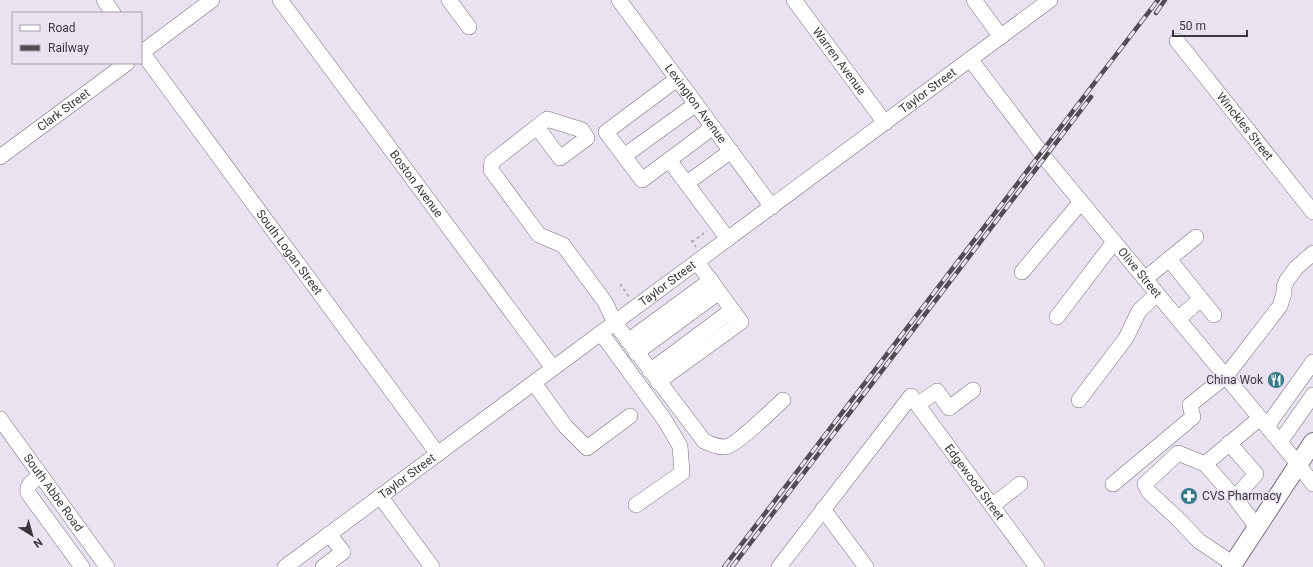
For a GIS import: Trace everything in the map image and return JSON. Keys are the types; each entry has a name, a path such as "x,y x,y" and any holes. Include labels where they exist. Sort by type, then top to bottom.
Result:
{"main road":[{"path":"1232,566 1313,442"}],"street":[{"path":"104,0 112,12"},
{"path":"142,51 212,0"},
{"name":"Boston Avenue","path":"280,0 553,368"},
{"path":"449,0 469,27"},
{"name":"Lexington Avenue","path":"619,0 772,207"},
{"name":"Warren Avenue","path":"794,0 885,123"},
{"path":"974,0 1001,37"},
{"name":"Taylor Street","path":"286,567 615,323 698,256 728,239 772,207 1050,0"},
{"name":"Winckles Street","path":"1177,41 1311,204"},
{"name":"South Logan Street","path":"142,53 438,454"},
{"name":"Olive Street","path":"970,59 1045,158 1226,376 1313,484"},
{"name":"Clark Street","path":"0,157 126,64"},
{"path":"537,127 560,158 587,138 606,132 677,79"},
{"path":"624,156 696,104"},
{"path":"587,138 582,130 547,119 492,162 491,170 539,235 563,245 605,302 615,323 632,347 704,441 712,445 726,447 739,439 782,400"},
{"path":"606,132 642,180 713,127"},
{"path":"686,183 730,151"},
{"path":"669,160 728,239"},
{"path":"1022,272 1081,202"},
{"path":"1145,279 1196,237"},
{"path":"1057,317 1114,242"},
{"path":"1113,484 1193,417 1190,405 1226,376 1280,306 1287,280 1296,268 1313,253"},
{"path":"654,376 737,316 715,286 698,256"},
{"path":"1169,259 1214,315"},
{"path":"632,347 715,286"},
{"path":"1079,400 1126,338 1139,311 1157,294"},
{"path":"1178,319 1201,299"},
{"path":"600,333 664,419 680,446 682,473 636,505"},
{"path":"1205,464 1229,443 1263,422 1313,362"},
{"path":"534,383 565,426 587,448 630,416"},
{"path":"779,567 823,509 915,402 924,400 937,391 949,408 973,390"},
{"path":"1280,442 1313,395"},
{"name":"Edgewood Street","path":"915,402 1037,567"},
{"name":"South Abbe Road","path":"0,419 107,567"},
{"path":"1229,443 1256,474 1235,498"},
{"path":"1232,566 1198,541 1177,518 1149,492 1145,484 1178,453 1205,464 1235,498 1257,527"},
{"path":"40,475 29,484 27,489 28,492 82,567"},
{"path":"992,506 1020,484"},
{"path":"380,496 432,567"},
{"path":"823,509 866,567"},
{"path":"323,567 343,552 329,534"}],"path":[{"path":"698,256 692,241 707,231"},
{"path":"620,284 631,300"}],"railway":[{"path":"724,567 1158,0"},
{"path":"1156,13 1165,0"},
{"path":"732,567 1091,97"}],"place":[{"name":"China Wok","path":"1276,380"},
{"name":"CVS Pharmacy","path":"1189,496"}]}
